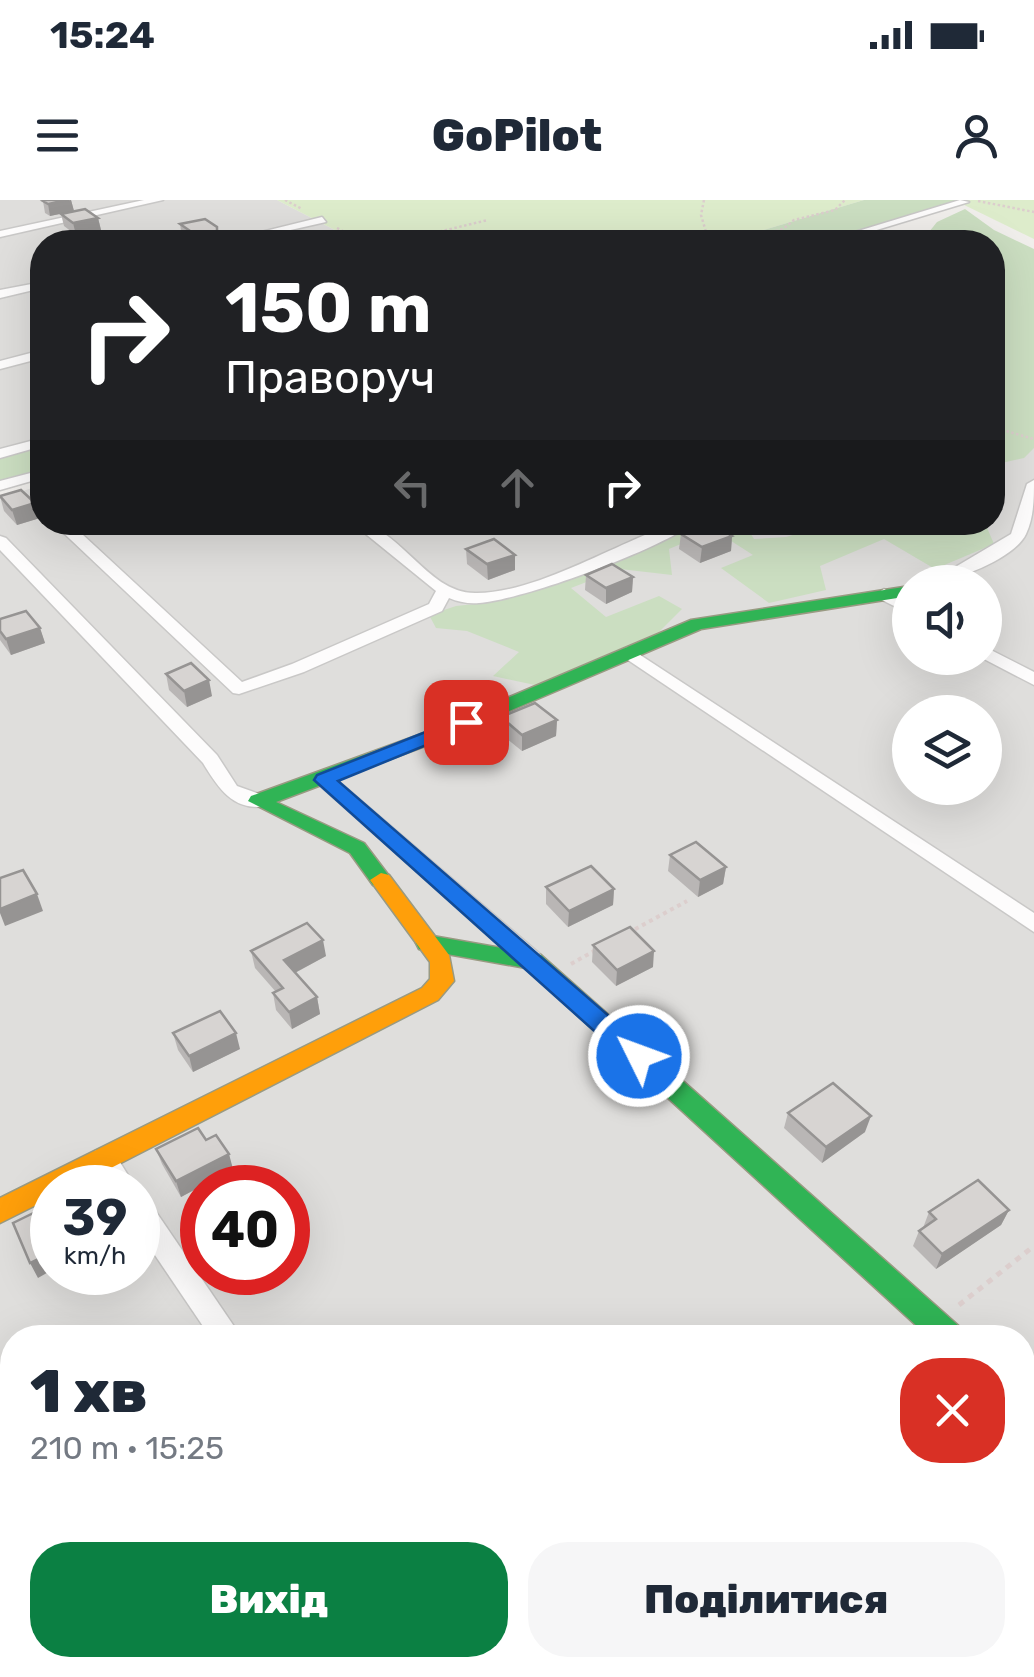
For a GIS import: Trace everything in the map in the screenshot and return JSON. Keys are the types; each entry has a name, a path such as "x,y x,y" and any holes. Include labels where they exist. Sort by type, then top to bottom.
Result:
{"street":[{"path":"0,234 158,200"},
{"path":"868,230 968,201"},
{"path":"278,230 322,220"},
{"path":"0,294 30,288"},
{"path":"0,366 30,357"},
{"path":"0,454 30,445"},
{"path":"0,486 30,477"},
{"path":"977,565 1018,536 1032,495"},
{"path":"73,535 239,689 298,668 436,607 446,588"},
{"path":"375,535 446,588 469,598 514,592 656,535"},
{"path":"0,542 210,759 230,791 357,848 441,961 442,980 430,994 0,1210"},
{"path":"258,802 268,795 324,780 696,624 892,593"},
{"path":"884,594 892,599"},
{"path":"628,652 1034,924"},
{"path":"1002,662 1034,680"},
{"path":"324,780 542,968 937,1325"},
{"path":"428,943 542,968"},
{"path":"104,1159 108,1165"},
{"path":"160,1240 219,1325"}],"path":[{"path":"704,200 701,215 705,230"},
{"path":"783,230 794,220 834,210 846,200"},
{"path":"968,201 1034,214"},
{"path":"446,230 488,220"},
{"path":"1005,430 1034,438"},
{"path":"618,938 687,901"},
{"path":"542,968 601,948"},
{"path":"948,1325 1034,1246"}],"shaded area":[{"path":"0,200 277,200 335,230 30,230 30,441 0,450"},
{"path":"1005,332 1034,390 1034,1325 0,1325 0,498 30,489 30,535 1005,535"}],"green space":[{"path":"277,200 864,200 763,230 335,230"},
{"path":"864,200 964,200 858,230 763,230"},
{"path":"954,200 1034,200 1034,239"},
{"path":"965,209 994,230 931,230 937,222"},
{"path":"1005,235 1034,249 1034,448 1024,458 1005,462"},
{"path":"30,441 30,480 0,490 0,450"},
{"path":"671,535 702,535 669,549 672,575 620,569 571,588 606,617 659,596 682,609 659,632 535,685 493,676 519,652 467,631 436,628 429,615 456,606 493,602"},
{"path":"722,535 752,535 754,539 793,535 990,535 994,544 944,565 928,565 884,539 820,566 826,590 769,603 721,568 753,555"}],"building":[{"path":"85,209 98,218 73,223 61,214"},
{"path":"205,219 217,230 189,230 180,224"},
{"path":"21,490 30,498 30,505 12,510 0,496"},
{"path":"683,535 732,536 702,547"},
{"path":"494,539 515,555 487,564 466,549"},
{"path":"612,564 633,577 606,588 586,575"},
{"path":"26,611 40,628 6,639 0,631 0,619"},
{"path":"191,663 209,680 184,691 166,674"},
{"path":"535,703 557,720 522,735 501,717"},
{"path":"696,842 726,867 700,880 670,855"},
{"path":"591,866 614,889 569,911 546,887"},
{"path":"23,870 37,894 0,909 0,878"},
{"path":"307,923 323,940 284,960 317,997 289,1012 273,993 283,988 251,951"},
{"path":"630,927 654,951 617,970 593,945"},
{"path":"220,1011 236,1033 189,1056 173,1033"},
{"path":"833,1083 871,1116 826,1147 788,1113"},
{"path":"198,1128 206,1140 216,1135 229,1154 207,1165 180,1165 180,1179 176,1181 156,1149"},
{"path":"978,1180 1009,1210 942,1254 919,1231 936,1219 929,1212"},
{"path":"30,1215 30,1263 13,1223"}],"traffic: fast":[{"path":"381,880 357,848 258,801 434,736 697,624 892,594"},
{"path":"427,943 533,961 937,1325"}],"traffic: slow":[{"path":"0,1211 430,994 442,981 441,961 381,880"}],"route":[{"path":"466,722 324,780 639,1056"}]}
